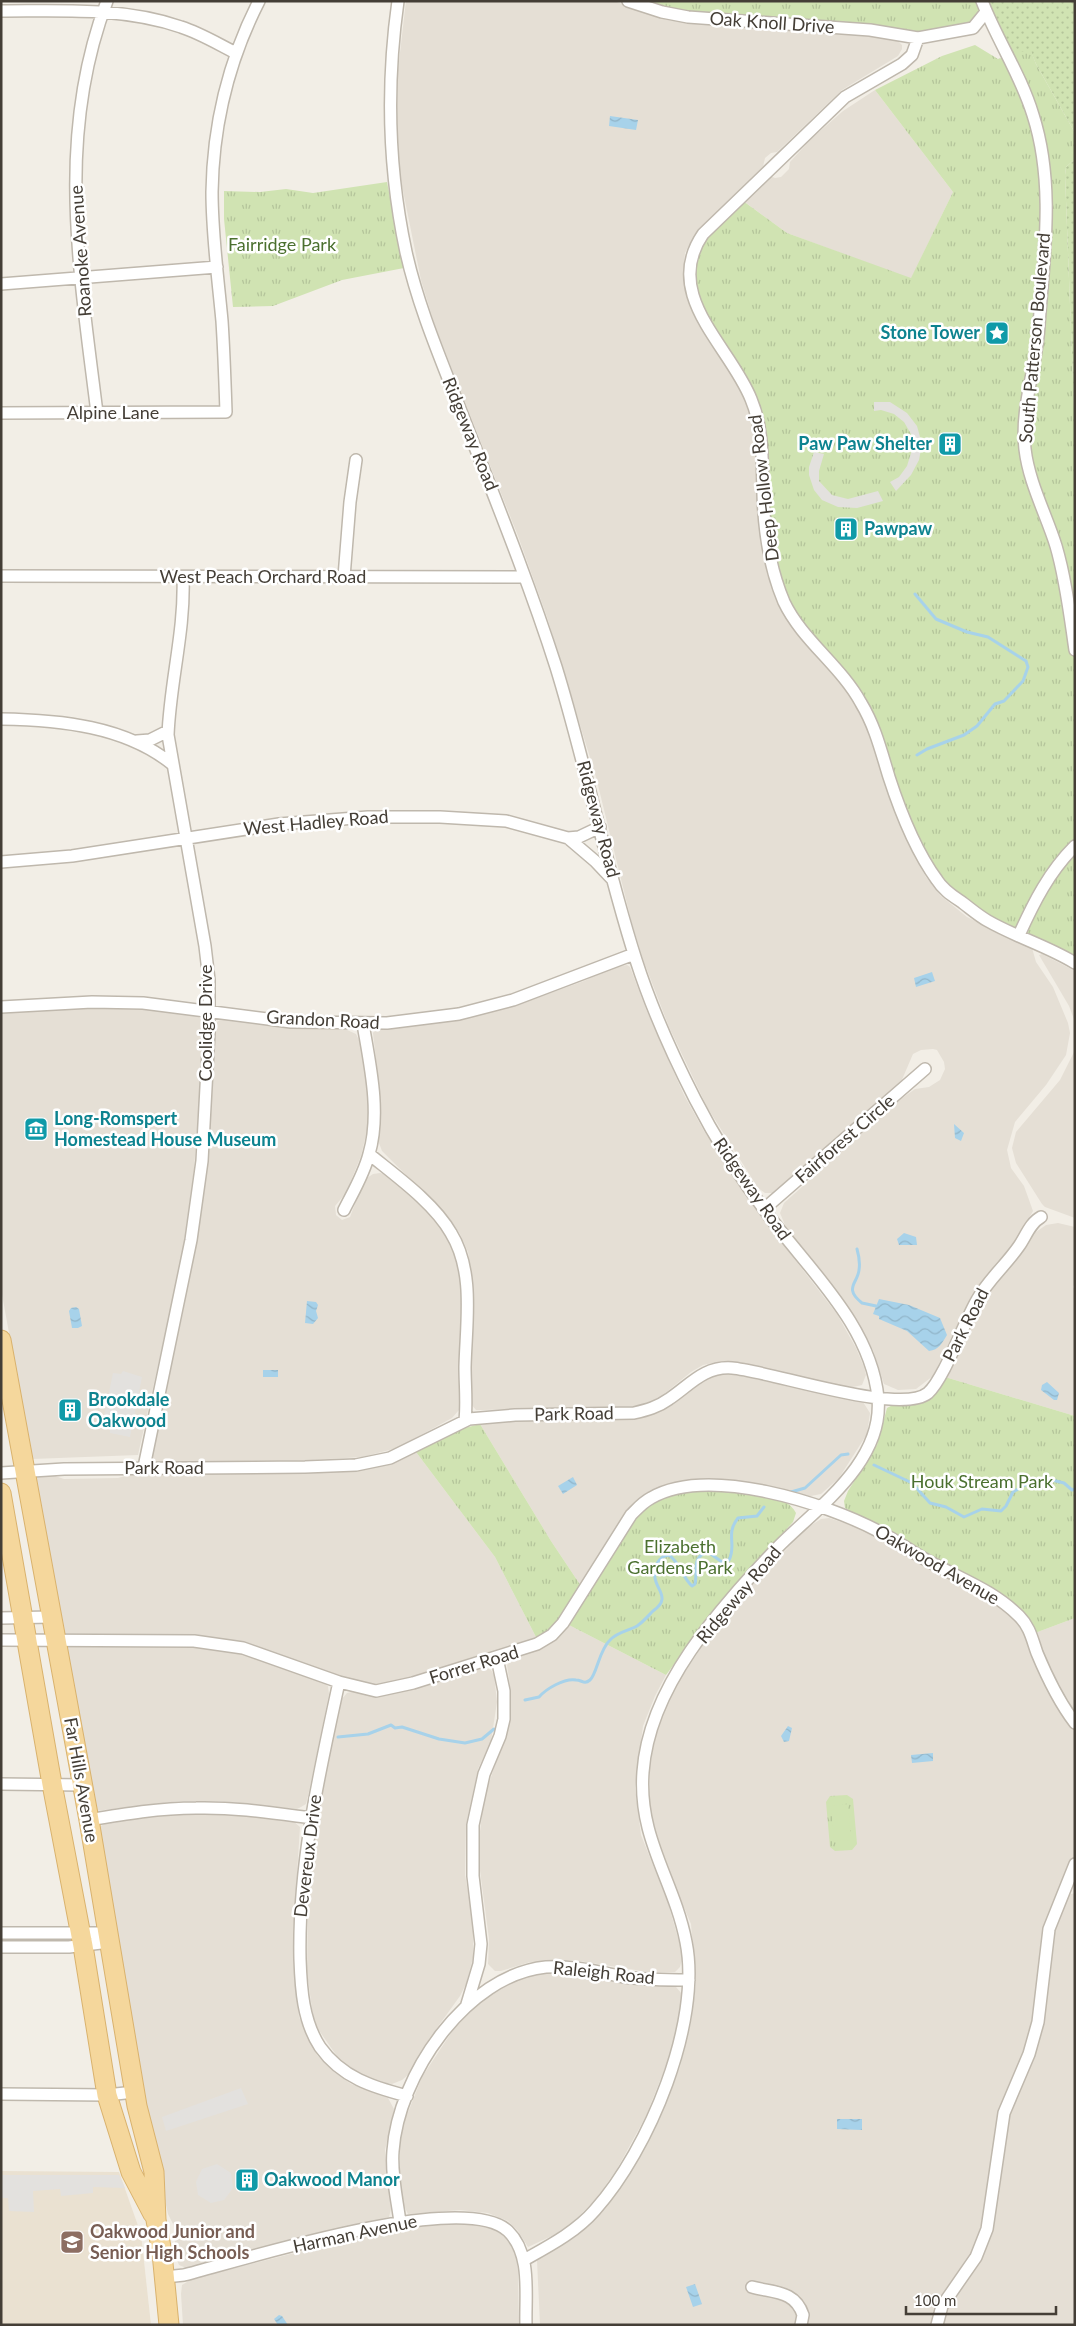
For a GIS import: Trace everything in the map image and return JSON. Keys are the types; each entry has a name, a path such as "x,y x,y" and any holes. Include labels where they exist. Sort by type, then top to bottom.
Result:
{"main road":[{"name":"Far Hills Avenue","path":"1,1340 89,1820 134,2092 154,2172 156,2220 165,2277 169,2325"},
{"name":"Far Hills Avenue","path":"1,1493 52,1784 82,1940 107,2095 131,2172 156,2220"}],"street":[{"path":"1,284 217,267 213,218 214,162 225,95 236,53 259,1"},
{"name":"Ridgeway Road","path":"398,1 392,42 390,133 394,184 407,258 434,342 524,577 569,712 634,954 660,1026 714,1135 764,1209 841,1307 861,1342 870,1363 878,1397 878,1418 874,1434 866,1451 841,1488 778,1548 718,1616 681,1665 667,1688 650,1732 642,1778 644,1817 650,1839 678,1909 685,1935 689,1980 685,2026 681,2042 659,2099 636,2149 616,2182 598,2207 586,2219 563,2238 524,2260"},
{"name":"Oak Knoll Drive","path":"628,1 688,18 870,30 918,38 973,28 984,7"},
{"path":"1,11 105,7 181,27 236,53"},
{"name":"Roanoke Avenue","path":"97,413 80,277 75,217 78,119 86,76 105,7"},
{"name":"South Patterson Boulevard","path":"984,7 1024,89 1037,129 1044,168 1046,229 1038,342 1023,429 1025,451 1033,482 1056,546 1063,575 1075,650"},
{"name":"Deep Hollow Road","path":"918,38 912,55 902,64 845,97 703,234 690,258 689,273 700,312 744,382 757,417 762,452 764,504 769,548 777,582 785,603 796,620 848,682 861,703 871,722 894,792 915,841 937,882 988,921 1075,963"},
{"name":"Alpine Lane","path":"1,413 226,412 217,267"},
{"path":"344,578 350,502 356,460"},
{"name":"West Peach Orchard Road","path":"1,576 183,578 524,577"},
{"name":"Coolidge Drive","path":"144,1467 191,1240 202,1154 210,1010 205,946 172,764 168,731 169,708 182,632 183,578"},
{"path":"1,719 43,721 93,728 136,740 160,754 172,764"},
{"path":"136,740 150,740 168,731"},
{"name":"West Hadley Road","path":"1,862 72,856 278,824 404,816 506,822 568,838 604,869 614,881"},
{"path":"568,838 579,837 600,827"},
{"path":"1019,935 1043,886 1057,864 1075,846"},
{"name":"Grandon Road","path":"1,1007 92,1002 144,1003 210,1010 291,1022 362,1024 423,1020 496,1005 554,986 634,954"},
{"path":"344,1210 369,1154 373,1102 362,1024"},
{"name":"Fairforest Circle","path":"764,1209 926,1069"},
{"path":"369,1154 407,1186 442,1220 458,1245 465,1270 467,1300 465,1420"},
{"name":"Park Road","path":"1,1473 144,1467 304,1467 365,1463 390,1458 465,1420 515,1415 634,1413 660,1405 697,1377 719,1369 747,1371 818,1388 912,1400 928,1393 946,1365 977,1298 1018,1248 1034,1221 1041,1217"},
{"name":"Forrer Road","path":"55,1640 194,1641 219,1643 254,1652 364,1690 390,1689 498,1658 537,1644 557,1629 631,1516 652,1497 677,1488 740,1486 822,1507"},
{"name":"Oakwood Avenue","path":"822,1507 880,1532 933,1564 988,1591 1020,1616 1032,1634 1036,1651 1050,1680 1075,1723"},
{"path":"1,1618 51,1617"},
{"path":"1,1640 55,1640"},
{"path":"466,2006 479,1964 481,1944 472,1876 473,1825 483,1779 500,1736 504,1719 504,1691 498,1658"},
{"name":"Devereux Drive","path":"339,1682 311,1818 303,1876 300,1930 301,1970 307,2019 320,2047 342,2070 355,2079 407,2096"},
{"path":"1,1784 82,1785"},
{"path":"89,1820 132,1813 198,1808 262,1811 311,1818"},
{"path":"937,2325 942,2306 976,2257 988,2229 1004,2113 1029,2054 1038,2022 1049,1928 1071,1881 1075,1864"},
{"path":"1,1933 82,1940"},
{"path":"1,1947 108,1937"},
{"name":"Raleigh Road","path":"400,2222 393,2170 393,2150 398,2123 407,2096 422,2063 437,2041 466,2006 496,1983 513,1975 544,1967 583,1968 644,1979 689,1980"},
{"path":"1,2094 107,2095 134,2092"},
{"name":"Harman Avenue","path":"165,2277 184,2275 352,2232 400,2222 465,2218 492,2221 500,2225 515,2239 524,2260 526,2325"},
{"path":"752,2287 784,2293 793,2298 803,2315 801,2325"}],"shaded area":[{"path":"406,1 614,1 667,20 700,24 843,33 897,40 902,45 898,56 842,90 777,152 771,153 765,158 762,171 694,235 685,253 684,278 700,322 743,393 753,422 766,565 784,611 850,694 871,733 879,764 895,809 915,857 926,877 941,896 967,917 1032,948 1036,962 1053,987 1068,1023 1070,1033 1066,1055 1046,1085 1015,1122 1007,1150 1011,1168 1024,1186 1033,1211 1013,1246 997,1262 971,1297 933,1376 916,1389 898,1390 884,1384 873,1350 855,1317 785,1225 780,1213 784,1203 898,1101 915,1089 929,1087 940,1080 945,1069 944,1062 937,1050 921,1050 913,1054 901,1082 774,1193 765,1193 758,1188 707,1107 669,1027 644,962 632,924 596,777 547,617 518,536 435,326 421,280 400,176 397,130 398,70"},
{"path":"875,90 953,192 911,279 787,233 742,200 770,176 775,178 781,177 789,169 790,162 811,139 843,111"},
{"path":"874,402 890,402 907,413 917,426 922,444 919,460 911,475 896,491 890,482 899,477 907,466 912,450 911,434 904,422 894,414 881,410 874,411"},
{"path":"814,452 824,454 819,471 819,481 832,495 848,499 878,491 883,501 857,508 838,507 822,500 814,490 809,475 809,467"},
{"path":"1042,954 1075,971 1075,1022 1069,1006 1039,955"},
{"path":"627,965 630,967 646,1009 684,1095 704,1131 762,1217 837,1314 864,1367 866,1375 862,1385 853,1387 830,1385 735,1362 717,1362 703,1365 691,1372 658,1399 640,1406 476,1410 471,1404 473,1282 468,1252 460,1234 450,1219 382,1151 379,1143 379,1086 373,1033 375,1030 382,1028 463,1018 534,999 584,981 611,968"},
{"path":"86,1008 155,1010 198,1016 200,1018 202,1025 199,1103 194,1169 182,1257 138,1455 32,1459 1,1289 1,1013"},
{"path":"223,1018 286,1026 345,1029 356,1034 361,1044 365,1066 369,1111 368,1126 361,1156 346,1193 335,1206 336,1215 342,1220 350,1217 364,1180 373,1174 380,1173 388,1175 399,1184 437,1221 450,1240 461,1274 462,1290 459,1410 452,1418 397,1448 362,1457 311,1460 157,1462 152,1459 151,1455 182,1317 198,1231 210,1121 214,1028 217,1022"},
{"path":"1075,1050 1075,1218 1045,1207 1042,1204 1016,1163 1012,1148 1016,1132 1060,1080"},
{"path":"1058,1223 1075,1227 1075,1283 1073,1287 1075,1290 1075,1416 945,1377 982,1299 1036,1232 1046,1225"},
{"path":"123,1371 142,1377 130,1437 110,1433 110,1428 102,1426 113,1373 121,1374"},
{"path":"732,1374 863,1402 870,1413 867,1434 839,1478 821,1494 806,1497 797,1496 581,1586 551,1541 480,1424 500,1421 644,1416 668,1407 686,1391 713,1375"},
{"path":"416,1452 495,1557 537,1639 416,1677 380,1685 349,1680 220,1639 184,1635 64,1634 36,1477 52,1475 64,1479 118,1478 133,1474 330,1471 397,1460"},
{"path":"829,1518 859,1528 921,1563 981,1591 1016,1618 1024,1629 1062,1713 1075,1731 1075,1855 1045,1924 1040,1948 1034,2015 986,2197 978,2241 966,2262 943,2293 932,2325 540,2325 537,2260 580,2233 610,2202 629,2174 662,2113 680,2067 691,2022 696,1984 691,1924 660,1851 650,1808 650,1764 658,1724 677,1684 703,1645 754,1583 807,1528 821,1519"},
{"path":"1075,1618 1075,1713 1047,1662 1035,1633"},
{"path":"567,1624 666,1675 643,1726 635,1788 641,1835 668,1903 680,1945 682,1959 680,1967 675,1972 648,1972 573,1960 530,1962 501,1971 495,1971 488,1964 489,1939 479,1863 479,1840 483,1806 488,1786 510,1721 511,1693 507,1665 514,1657 540,1647"},
{"path":"194,1645 236,1652 321,1681 328,1686 329,1694 306,1804 297,1809 220,1801 180,1801 95,1811 66,1648 70,1646"},
{"path":"484,1667 491,1670 494,1675 497,1702 491,1741 478,1769 466,1824 465,1875 473,1920 473,1958 466,1984 460,1996 429,2039 409,2074 402,2080 392,2084 371,2080 339,2059 318,2029 313,2016 307,1972 308,1898 315,1831 341,1700 347,1693 351,1692 385,1694 398,1692"},
{"path":"187,1814 237,1814 293,1821 300,1827 293,1936 299,2017 317,2055 334,2072 351,2084 388,2098 394,2109 385,2150 391,2209 389,2217 186,2268 179,2265 177,2260 173,2224 168,2214 154,2152 98,1827 135,1819"},
{"path":"1075,1893 1075,2325 943,2325 950,2304 990,2235 1010,2114 1036,2051 1040,2034 1054,1927 1068,1895"},
{"path":"554,1972 576,1973 628,1982 676,1987 682,1994 678,2025 669,2058 646,2116 617,2169 596,2199 572,2223 556,2234 528,2247 518,2231 508,2221 488,2213 460,2210 408,2214 403,2204 400,2185 400,2141 405,2120 422,2077 453,2030 481,2001 512,1982 532,1975"},
{"path":"241,2088 248,2104 166,2131 162,2117"},
{"path":"217,2164 231,2173 233,2188 224,2200 211,2203 198,2195 196,2182 202,2169"},
{"name":"Oakwood Junior and Senior High Schools","path":"1,2171 119,2172 141,2234 151,2325 1,2325"},
{"path":"1,2175 119,2175 125,2188 93,2187 93,2193 61,2196 60,2189 33,2191 34,2212 9,2211 8,2198 1,2198"},
{"path":"460,2223 486,2226 505,2236 509,2242 516,2257 518,2271 519,2325 183,2325 182,2285 192,2279 354,2238 419,2226"}],"green space":[{"path":"628,1 982,1 986,12 973,28 918,38 733,22"},
{"path":"982,1 1075,1 1075,133 1031,52 1008,55"},
{"path":"975,45 998,59 1019,52 1031,51 1036,64 1075,133 1075,159 1066,167 1065,175 1075,434 1075,963 1039,945 945,890 923,858 871,722 810,639 777,582 757,417 695,300 696,245 739,198 787,233 911,278 953,192 875,90 942,56"},
{"path":"1075,159 1075,434 1065,175 1066,167"},
{"name":"Fairridge Park","path":"387,182 404,268 342,280 273,306 233,307 224,219 224,191 260,192 286,189 313,193"},
{"name":"Houk Stream Park","path":"945,1377 1075,1416 1075,1618 1035,1633 990,1587 925,1554 845,1508 844,1501 848,1491 877,1445 887,1408"},
{"path":"480,1424 551,1541 581,1586 562,1615 537,1639 495,1557 416,1452 457,1430"},
{"name":"Elizabeth Gardens Park","path":"684,1491 728,1491 762,1494 777,1498 788,1504 796,1513 793,1522 723,1598 666,1675 567,1624 630,1524 637,1516 653,1501"},
{"path":"847,1795 853,1799 857,1844 852,1850 835,1851 830,1847 826,1802 830,1796"},
{"path":"848,1804 851,1840 834,1841 831,1806"}],"water":[{"path":"610,116 638,120 636,130 609,126"},
{"path":"932,972 935,981 916,987 914,978"},
{"path":"954,1124 964,1133 961,1141 955,1138"},
{"path":"904,1233 916,1237 917,1245 899,1245 897,1239"},
{"path":"879,1299 909,1305 940,1318 947,1335 938,1348 929,1351 907,1331 879,1319 879,1316 873,1314"},
{"path":"307,1301 316,1302 318,1305 316,1311 318,1318 313,1324 305,1323"},
{"path":"76,1307 79,1309 82,1326 72,1328 69,1311 71,1308"},
{"path":"263,1370 278,1370 278,1377 263,1377"},
{"path":"1047,1382 1059,1393 1057,1400 1054,1400 1041,1390 1042,1385"},
{"path":"573,1477 577,1485 563,1494 558,1486"},
{"path":"788,1726 792,1728 789,1741 784,1742 781,1736"},
{"path":"933,1753 933,1761 912,1763 911,1755"},
{"path":"837,2119 862,2119 862,2130 837,2129"},
{"path":"695,2284 702,2304 693,2307 686,2287"},
{"path":"279,2315 282,2316 288,2325 278,2325 274,2319"}],"waterway":[{"path":"915,594 936,619 967,632 988,637 1026,661 1028,667 1023,681 1004,701 995,704 977,726 964,735 927,749 917,755"},
{"path":"857,1249 859,1268 852,1289 853,1293 862,1303 876,1306"},
{"path":"791,1492 805,1488 841,1455 848,1454"},
{"path":"874,1465 912,1483 930,1503 946,1507 964,1517 982,1509 1001,1511 1006,1506 1013,1492 1025,1485 1048,1479 1064,1483 1072,1490 1075,1489"},
{"path":"525,1700 539,1697 561,1682 571,1680 585,1682 590,1680 595,1673 606,1644 616,1635 634,1628 661,1602 662,1594 656,1583 655,1574 656,1566 662,1557 669,1555 673,1558 692,1586 695,1584 696,1565 699,1557 708,1552 722,1562 729,1560 734,1524 738,1518 757,1516 764,1507"},
{"path":"338,1737 368,1734 391,1725 395,1728 402,1727 439,1739 465,1743 482,1739 494,1729"}],"place":[{"name":"Stone Tower","path":"997,333"},
{"name":"Paw Paw Shelter","path":"950,444"},
{"name":"Pawpaw","path":"846,529"},
{"name":"Long-Romspert Homestead House Museum","path":"36,1129"},
{"name":"Brookdale Oakwood","path":"70,1410"},
{"name":"Oakwood Manor","path":"247,2180"},
{"name":"Oakwood Junior and Senior High Schools","path":"72,2242"}]}
